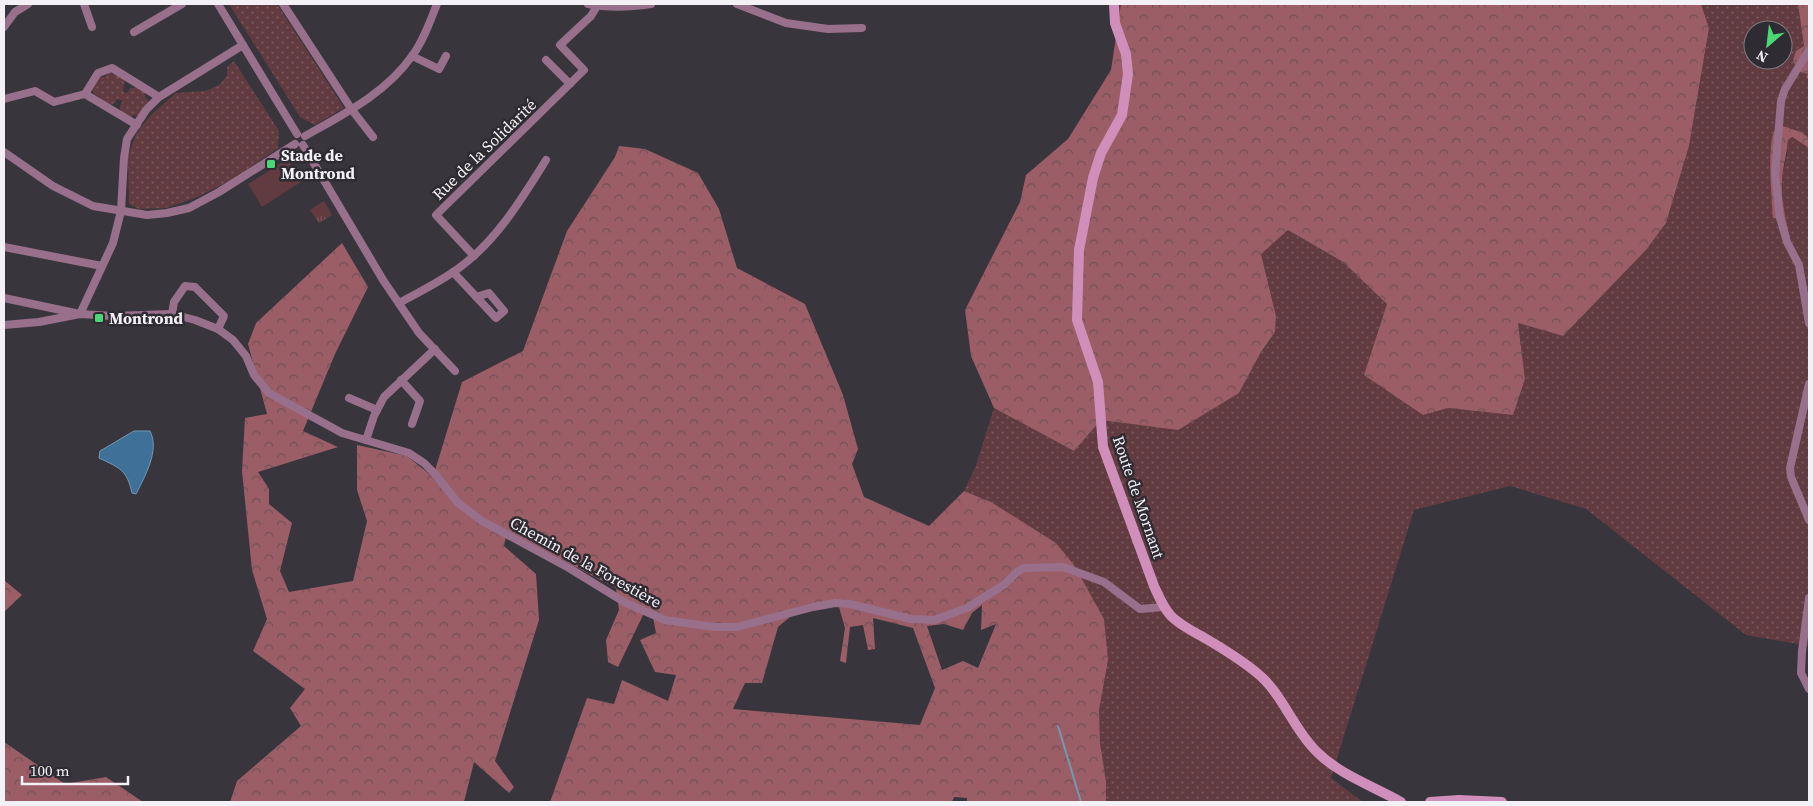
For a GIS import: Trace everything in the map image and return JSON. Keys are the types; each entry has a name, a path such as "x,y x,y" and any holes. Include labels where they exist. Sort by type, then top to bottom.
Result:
{"main road":[{"name":"Route de Mornant","path":"1114,4 1114,23 1126,54 1128,74 1122,115 1101,153 1092,178 1079,250 1077,320 1098,382 1103,447 1154,586 1164,607 1178,622 1238,658 1259,674 1273,690 1300,732 1316,751 1331,764 1402,802"},
{"path":"1430,802 1459,800 1502,802"}],"street":[{"path":"4,27 15,12 28,4"},
{"path":"84,4 92,27"},
{"path":"134,32 182,4"},
{"path":"4,152 53,186 93,206 147,215 189,208 306,141 218,4"},
{"path":"283,4 352,110 373,137"},
{"path":"301,135 352,110 380,90 412,56 423,38 437,4"},
{"path":"588,4 597,6 651,4"},
{"path":"737,4 786,23 828,29 862,28"},
{"path":"546,60 570,84 584,70 560,45 591,16 597,6"},
{"path":"4,298 80,314 113,243 121,211 127,139 146,110 159,98 243,45"},
{"path":"1809,50 1781,101 1775,174 1780,218 1787,242 1799,265 1809,323"},
{"path":"412,56 439,69 446,56"},
{"path":"4,98 35,91 54,102 85,94 98,73 112,68 159,98"},
{"name":"Rue de la Solidarité","path":"474,256 436,215 570,84"},
{"path":"85,94 137,125"},
{"path":"299,145 382,280 419,333 455,371"},
{"path":"398,303 453,272 474,256 497,233 513,212 546,160"},
{"path":"4,247 102,266"},
{"path":"453,272 476,297"},
{"path":"172,314 174,302 185,286 195,286 224,316 218,329"},
{"name":"Chemin de la Forestière","path":"4,324 39,322 80,314 114,316 172,314 218,329 233,340 246,356 254,375 269,393 342,433 409,453 424,463 435,474 458,503 482,521 569,568 626,603 664,620 714,627 736,627 835,603 866,607 911,619 934,620 968,608 1005,584 1024,568 1063,567 1104,582 1140,609 1164,607"},
{"path":"366,440 384,397 435,349"},
{"path":"401,380 420,401 412,424"},
{"path":"1809,384 1790,468 1791,477 1809,520"},
{"path":"348,398 377,410"},
{"path":"1809,598 1803,635 1801,672 1809,689"}],"green space":[{"path":"229,4 277,4 344,108 315,125 300,117"},
{"path":"1121,4 1701,4 1709,28 1689,146 1666,223 1646,250 1563,336 1518,323 1525,379 1513,415 1448,408 1423,415 1364,375 1387,304 1343,262 1288,230 1261,254 1276,316 1275,332 1261,352 1239,393 1178,430 1101,420 1074,451 994,408 971,356 965,310 1020,202 1026,175 1068,139 1111,70"},
{"path":"1701,4 1798,4 1808,74 1806,77 1809,81 1809,138 1801,132 1783,126 1781,219 1789,237 1783,211 1782,177 1788,140 1792,137 1809,148 1809,646 1746,635 1586,509 1510,486 1414,510 1331,778 1363,802 1106,802 1098,721 1100,697 1108,660 991,502 964,491 975,468 994,408 1074,451 1101,420 1239,393 1261,352 1275,332 1276,316 1261,254 1288,230 1343,262 1387,304 1423,415 1448,408 1513,415 1525,379 1518,323 1563,336 1646,250 1666,223 1689,146 1709,28"},
{"path":"1798,4 1809,4 1809,81 1806,77 1808,74 1798,71 1793,60 1796,51 1804,46"},
{"path":"234,61 279,131 278,148 232,180 195,198 166,208 139,209 129,204 128,156 137,132 151,115 176,93 206,91 219,85 227,76 227,67"},
{"path":"109,72 114,75 115,72 125,79 123,92 127,93 130,88 134,88 137,85 145,91 145,97 150,102 138,116 133,115 129,118 120,113 120,106 123,101 117,99 115,103 108,106 98,100 100,97 95,95 91,88 98,76 105,77"},
{"path":"1783,126 1801,132 1809,138 1809,148 1792,137 1788,140 1782,186 1790,237 1785,236 1781,219 1773,218 1770,171 1773,135 1776,129"},
{"path":"619,146 645,149 698,173 719,209 737,268 805,304 843,395 858,449 852,464 864,497 929,526 964,491 991,502 1056,543 1074,565 1104,619 1108,660 1099,710 1100,743 1106,782 1106,802 967,802 967,798 954,797 952,802 550,802 587,698 614,704 622,680 668,701 676,675 655,672 640,640 656,633 652,612 646,609 618,667 608,662 606,640 619,610 616,588 507,531 504,546 536,574 539,620 495,761 514,787 509,793 474,762 464,802 230,802 237,781 301,726 290,708 305,689 253,651 267,619 252,570 242,471 245,418 267,414 248,344 256,323 342,243 368,287 335,354 303,431 338,447 258,472 269,489 269,504 292,523 280,571 289,592 353,581 367,521 357,490 357,445 407,456 433,477 462,382 523,351 567,231 615,157","holes":["837,600 845,628 840,661 846,663 850,627 863,625 868,650 875,649 873,618 913,628 935,688 920,725 733,709 745,683 762,683 778,627 803,606","982,605 981,630 996,624 978,668 963,661 942,670 927,626 944,624 963,630 972,613"]},
{"path":"287,159 301,182 262,207 248,184"},
{"path":"324,201 332,215 319,223 310,210"},
{"path":"4,580 22,595 4,612"},
{"path":"4,742 65,784 106,777 143,802 4,802"}],"water":[{"path":"134,431 150,431 153,438 150,463 136,494 132,493 128,479 122,471 99,458 100,451"}],"waterway":[{"path":"1058,726 1081,802"}],"place":[{"name":"Stade de Montrond","path":"271,164"},
{"name":"Montrond","path":"99,318"}]}
